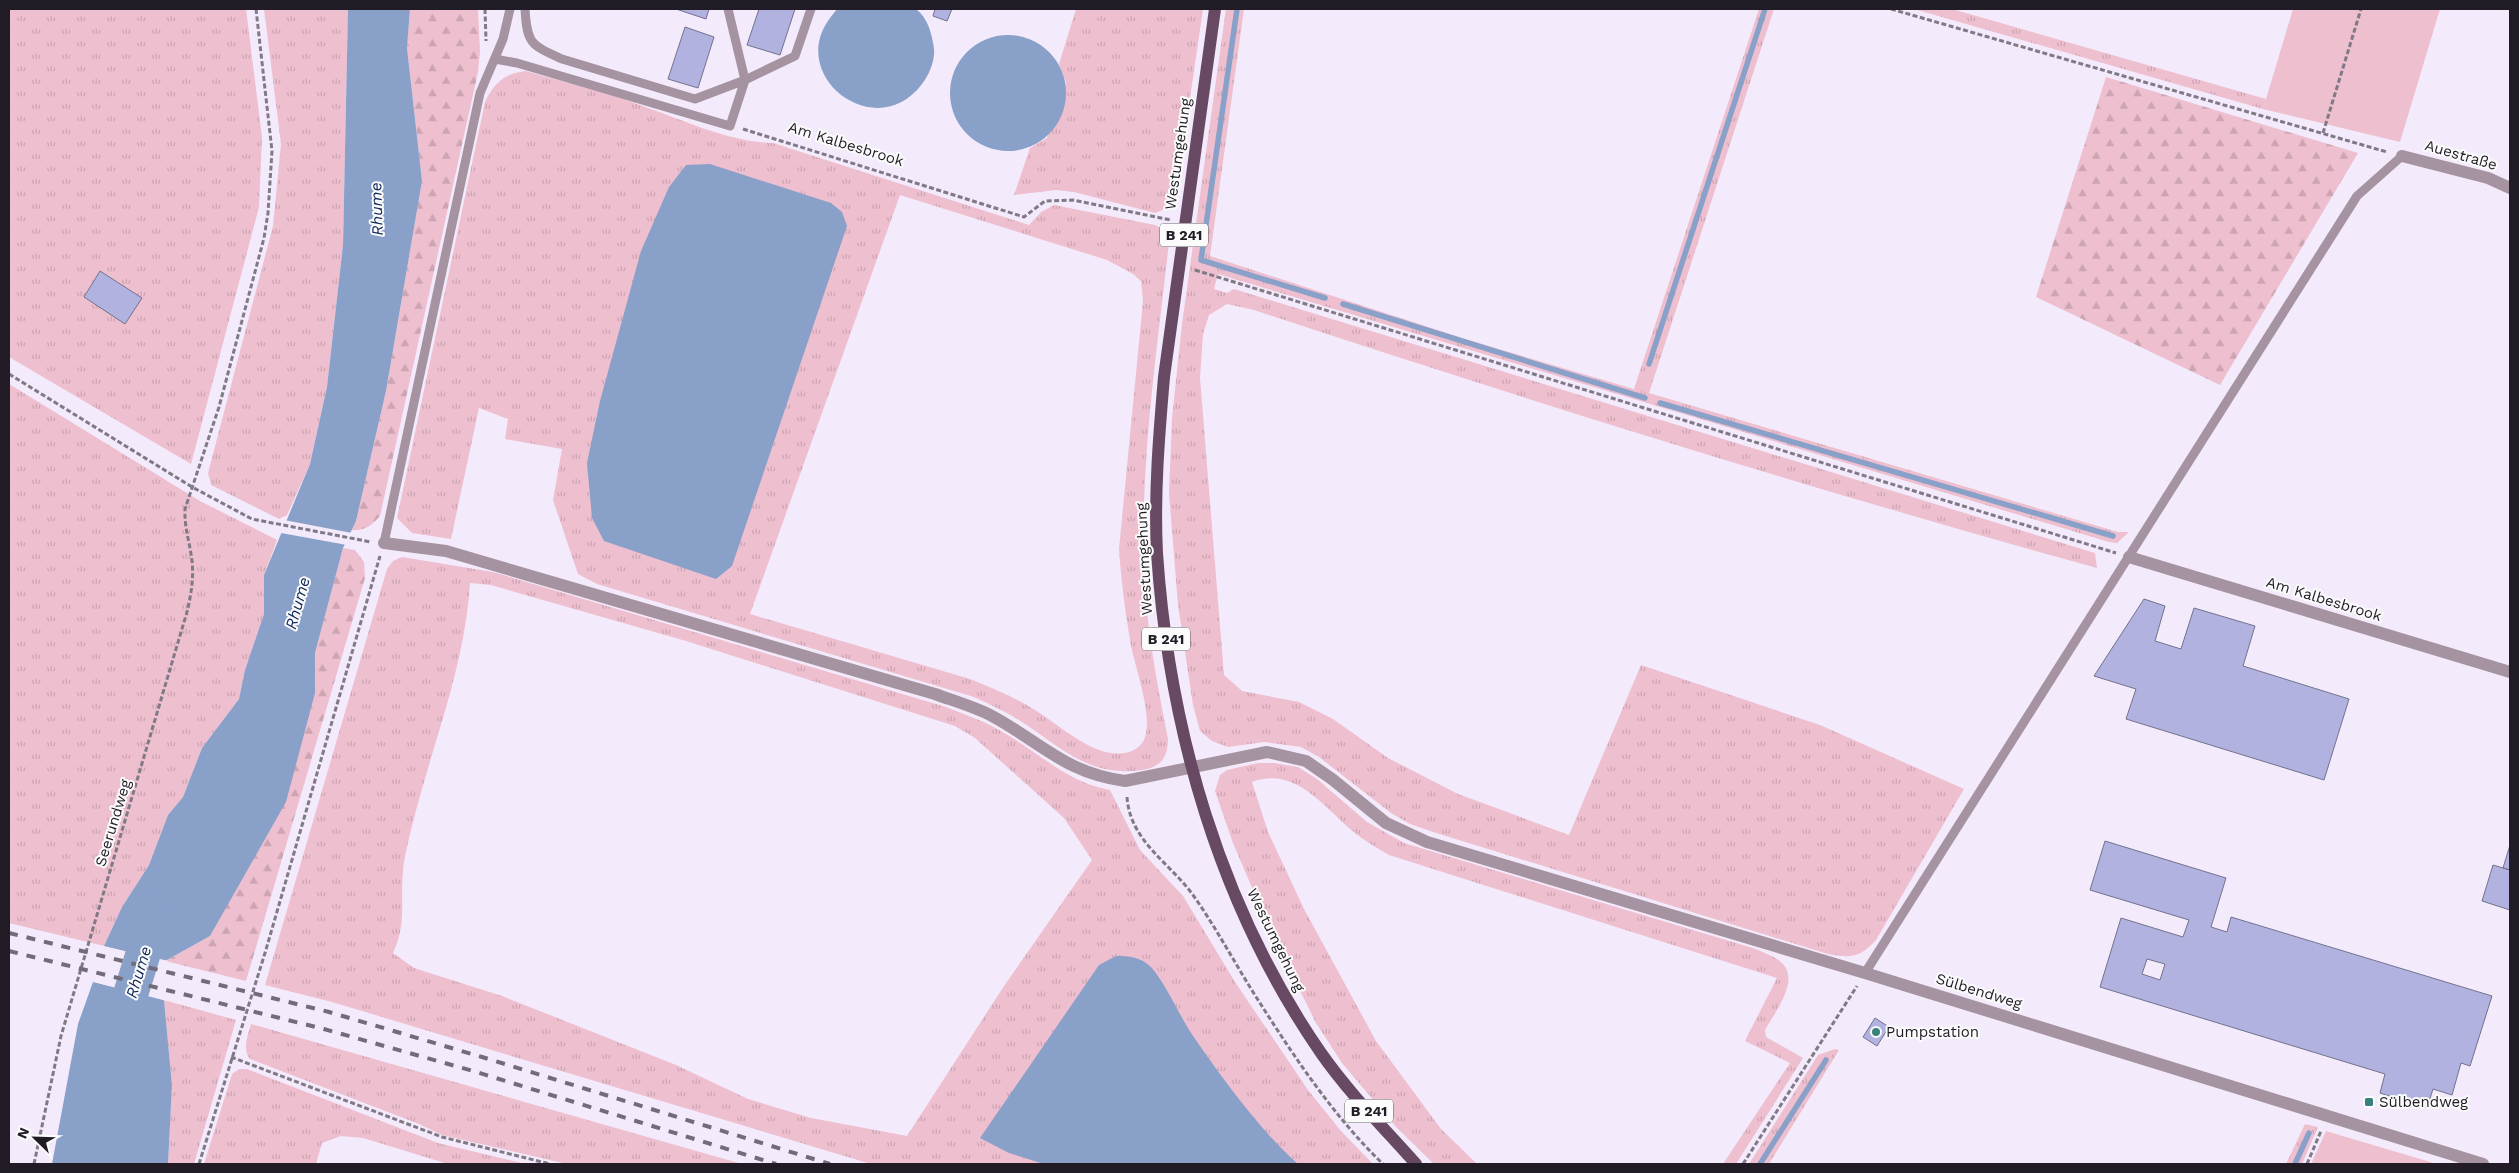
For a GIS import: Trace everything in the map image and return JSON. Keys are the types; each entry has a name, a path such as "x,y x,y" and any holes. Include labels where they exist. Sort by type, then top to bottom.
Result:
{"main road":[{"name":"Westumgehung","path":"1215,9 1164,377 1159,434 1157,551 1164,631 1190,766 1235,894 1289,1004 1323,1056 1416,1164"}],"street":[{"name":"Auestraße","path":"2402,156 2488,178 2510,188"},
{"path":"384,543 446,551 935,694 990,715 1026,735 1051,754 1080,771 1103,778 1125,781"},
{"name":"Am Kalbesbrook","path":"2128,557 2510,672"},
{"name":"Sülbendweg","path":"1125,781 1190,766 1267,752 1296,758 1306,762 1332,779 1386,823 1427,842 1866,973 2483,1164"}],"lane":[{"path":"384,543 480,93 495,59 510,9"},
{"path":"525,9 526,30 531,41 562,59 695,99 745,80 795,56 811,9"},
{"path":"495,59 517,63 730,126 745,80 728,9"},
{"path":"1866,973 2357,196 2402,156"}],"path":[{"name":"Seerundweg","path":"34,1164 64,1027 187,612 193,580 192,558 184,522 185,509 219,407 268,213 272,151 256,9"},
{"path":"1891,9 2402,156"},
{"path":"2323,133 2361,9"},
{"name":"Am Kalbesbrook","path":"730,126 1024,217 1045,201 1073,200 1185,222"},
{"path":"1180,265 2128,557"},
{"path":"9,374 192,487 252,519 282,527 355,540"},
{"path":"199,1164 231,1057 266,953 384,543"},
{"path":"1125,781 1128,810 1139,835 1191,893 1323,1095 1383,1164"},
{"path":"1743,1164 1866,973"},
{"path":"231,1057 442,1138 550,1164"},
{"path":"2307,1164 2328,1116"}],"green space":[{"path":"9,9 246,9 262,137 259,207 191,464 9,357"},
{"path":"264,9 348,9 343,245 327,387 310,464 287,515 279,519 211,485 208,473 273,226 281,144"},
{"path":"410,9 478,9 480,51 478,72 380,516 367,527 360,530 351,530 356,521 386,391 422,181 407,48"},
{"path":"1076,9 1203,9 1177,187 1170,207 1155,213 1074,192 1056,190 1014,195 1030,148 1047,138 1066,83 1059,64"},
{"path":"1226,9 1244,9 1210,256 1465,339 1634,389 1759,9 1774,9 1649,393 2118,532 2129,532 2117,543 2109,542 1218,274 1214,289 1227,293 1234,289 2095,553 2097,568 1885,508 1674,444 1254,310 1227,304 1209,315 1203,334 1200,378 1224,675 1242,691 1299,702 1333,719 1388,758 1458,794 1569,835 1641,665 1820,725 1964,789 1876,940 1865,950 1849,956 1828,954 1433,832 1410,824 1391,813 1319,757 1301,747 1264,742 1228,747 1212,741 1200,731 1193,705 1178,605 1169,493 1172,418 1182,324"},
{"path":"1914,9 1952,9 2266,99 2263,109"},
{"path":"2293,9 2440,9 2400,142 2263,109"},
{"path":"526,71 603,93 725,135 757,142 773,143 1029,225 1041,212 1054,205 1155,225 1170,233 1147,443 1143,528 1147,613 1168,739 1167,751 1159,764 1149,769 1125,771 1109,770 1094,766 1068,753 1002,710 974,697 597,584 578,574 553,500 562,449 505,439 508,419 479,408 451,539 412,533 397,518 485,102 496,84 506,77","holes":["900,195 1107,260 1133,274 1141,281 1143,301 1119,549 1123,595 1130,640 1147,715 1145,737 1137,748 1119,754 1099,750 1074,737 1027,705 970,679 750,614"]},
{"path":"2106,77 2358,153 2220,385 2036,297"},
{"path":"9,384 200,501 277,540 264,575 264,614 245,670 239,699 202,748 183,797 168,815 149,865 122,907 104,946 9,923"},
{"path":"343,548 355,550 364,562 365,578 246,981 165,961 210,936 243,876 315,693 315,653"},
{"path":"402,557 493,572 946,707 999,730 1055,767 1081,781 1110,790 1140,850 1183,896 1235,982 1308,1090 1341,1131 1373,1164 871,1164 332,1002 265,985 387,569 393,561","holes":["470,583 491,585 686,641 955,726 975,738 1064,818 1092,860 1004,986 907,1136 811,1118 748,1099 676,1065 502,996 414,968 393,953 402,922 402,882 406,850 454,676 467,614"]},
{"path":"1258,763 1274,763 1298,767 1317,779 1367,822 1404,843 1756,949 1777,959 1785,966 1788,974 1788,984 1781,1003 1765,1030 1766,1037 1803,1058 1736,1164 1723,1164 1790,1063 1745,1041 1777,978 1389,855 1359,836 1306,790 1294,783 1281,779 1267,778 1252,782 1268,832 1304,909 1376,1041 1441,1129 1477,1164 1434,1164 1397,1128 1342,1063 1316,1023 1271,932 1233,843 1215,791 1220,775 1227,770"},
{"path":"164,1000 236,1020 194,1164 168,1164 172,1085"},
{"path":"251,1024 742,1164 567,1164 442,1135 419,1124 250,1059 246,1046"},
{"path":"1835,1049 1839,1050 1769,1164 1749,1164 1818,1055"},
{"path":"239,1069 247,1069 438,1143 526,1164 448,1164 363,1138 341,1136 322,1143 316,1164 204,1164 232,1074"},
{"path":"2305,1124 2318,1127 2302,1164 2286,1164"},
{"path":"2326,1131 2437,1164 2311,1164"}],"water":[{"path":"348,9 410,9 407,48 422,181 386,391 356,521 343,548 315,653 315,693 286,802 210,936 165,961 104,946 122,907 149,865 168,815 183,797 202,748 239,699 245,670 264,614 264,575 310,464 327,387 343,245"},
{"path":"837,9 916,9 924,17 931,32 933,43 934,54 932,63 922,84 904,101 884,108 863,106 845,98 830,84 820,66 819,45 826,24"},
{"path":"1008,35 1030,39 1049,52 1062,71 1066,93 1062,115 1049,134 1030,147 1008,151 986,147 967,134 954,115 950,93 954,71 967,52 986,39"},
{"path":"710,164 831,203 842,212 847,226 732,566 716,579 604,541 592,518 587,463 600,401 641,251 669,187 686,165"},
{"path":"1116,956 1135,958 1151,967 1191,1033 1227,1084 1270,1136 1298,1164 1044,1164 1009,1153 980,1138 1099,965"},
{"path":"93,982 164,1000 172,1085 168,1164 52,1164 78,1024"}],"pier":[{"path":"284,520 352,533 347,545 281,533"},
{"path":"101,946 169,961 165,963 103,949"},
{"path":"94,979 165,998 167,1001 91,981"}],"building":[{"path":"676,9 709,9 706,19"},
{"path":"759,9 795,9 780,55 747,45"},
{"path":"935,9 952,9 947,21 933,16"},
{"path":"685,27 714,37 698,88 668,79"},
{"path":"100,271 142,298 125,324 84,297"},
{"path":"2144,599 2165,606 2155,641 2181,649 2194,608 2255,626 2243,666 2349,699 2324,780 2126,719 2136,689 2094,676"},
{"path":"2105,841 2226,878 2211,927 2227,932 2231,917 2492,996 2470,1066 2461,1063 2452,1095 2433,1089 2427,1108 2380,1093 2385,1074 2100,987 2121,918 2183,937 2189,920 2090,890","holes":["2147,959 2165,964 2160,980 2142,974"]},
{"path":"2510,845 2510,870 2503,868"},
{"path":"2493,865 2510,870 2510,910 2482,901"},
{"name":"Pumpstation","path":"1875,1018 1889,1027 1877,1046 1863,1037"}],"waterway":[{"path":"1237,9 1201,260 1325,298"},
{"path":"1649,364 1765,9"},
{"path":"1343,304 1645,398"},
{"path":"1660,403 2113,536"},
{"name":"Rhume","path":"117,1038 157,909"},
{"path":"1760,1164 1826,1060"},
{"path":"2295,1164 2309,1133"}],"railway":[{"path":"9,933 329,1012 830,1164"},
{"path":"9,951 324,1029 473,1071 776,1164"}],"place":[{"name":"Pumpstation","path":"1876,1032"},
{"name":"Sülbendweg","path":"2369,1102"}]}
